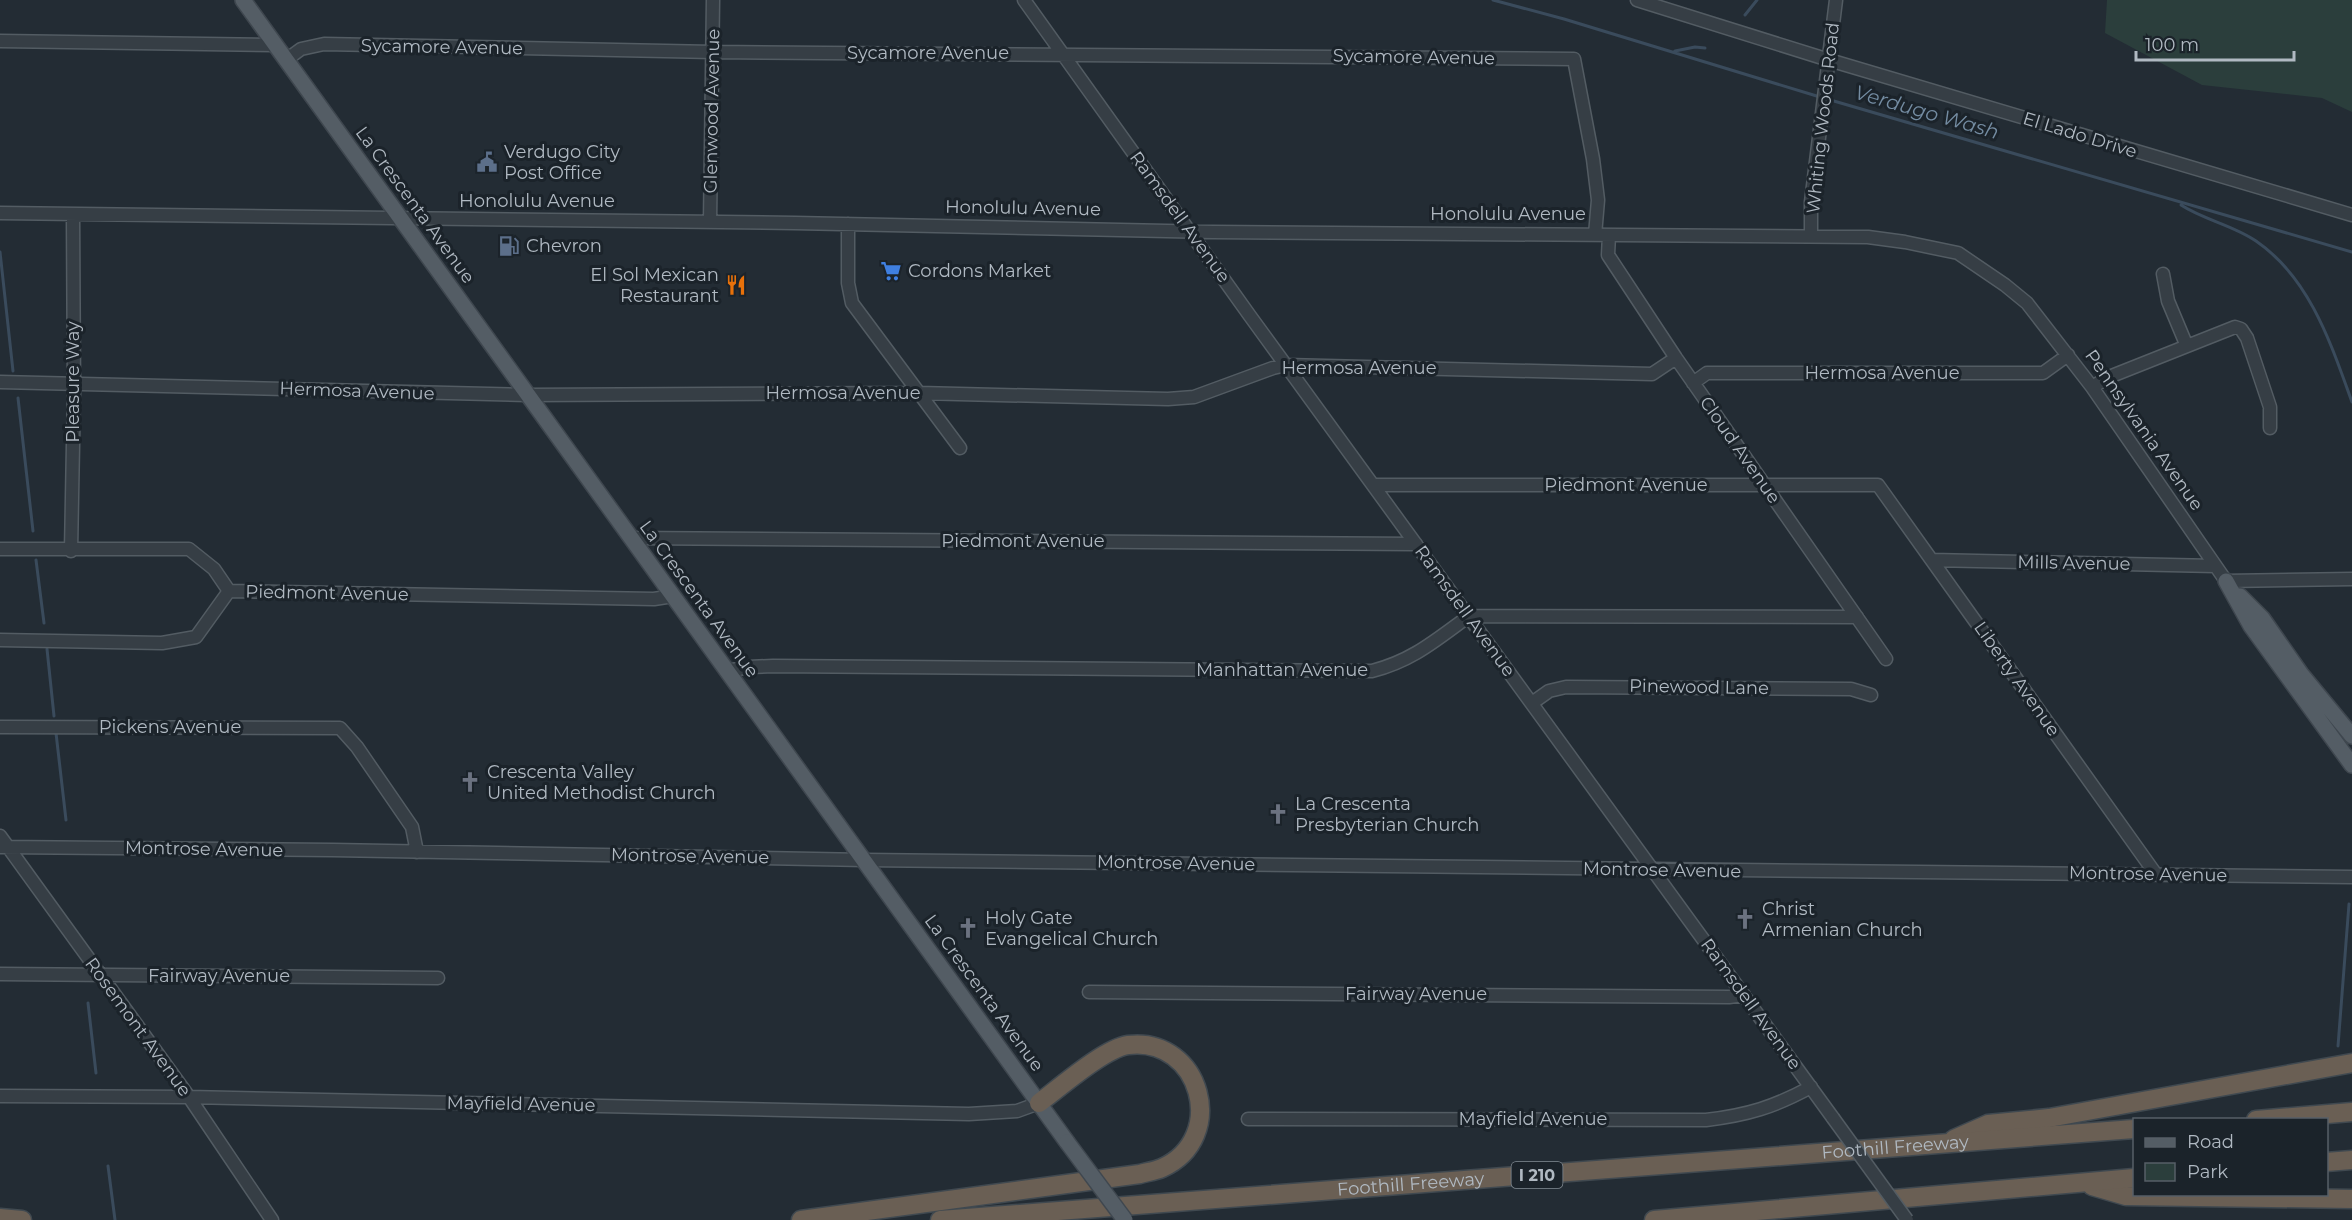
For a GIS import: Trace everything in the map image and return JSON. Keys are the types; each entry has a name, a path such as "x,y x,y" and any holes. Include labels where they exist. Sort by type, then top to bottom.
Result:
{"highway":[{"path":"801,1220 1140,1174 1161,1169 1176,1160 1188,1147 1196,1134 1201,1116 1196,1084 1188,1070 1176,1058 1162,1050 1146,1046 1126,1045 1109,1052 1040,1102"},
{"path":"1943,1145 1988,1124 2049,1118 2352,1064"},
{"path":"2270,1118 2352,1112"},
{"name":"Foothill Freeway","path":"940,1220 2133,1129"},
{"path":"2328,1162 2352,1160"},
{"path":"1654,1220 2133,1178"},
{"path":"2082,1183 2126,1196 2352,1199"},
{"path":"0,1218 22,1220"}],"main road":[{"name":"La Crescenta Avenue","path":"243,0 1125,1220"},
{"name":"Pennsylvania Avenue","path":"2226,581 2262,618 2301,674 2352,736"},
{"name":"Pennsylvania Avenue","path":"2226,581 2251,626 2352,765"}],"street":[{"name":"Glenwood Avenue","path":"710,222 713,0"},
{"name":"Ramsdell Avenue","path":"1024,0 1907,1220"},
{"name":"El Lado Drive","path":"1637,0 1829,60 2352,215"},
{"name":"Whiting Woods Road","path":"1811,236 1811,202 1836,0"},
{"path":"0,41 275,45"},
{"name":"Sycamore Avenue","path":"286,60 301,49 324,44 713,52 1061,53 1574,59 1593,159 1598,200 1595,235"},
{"name":"Honolulu Avenue","path":"0,213 848,224 1191,232 1868,237 1958,253 2027,303"},
{"name":"Pleasure Way","path":"71,551 73,214"},
{"path":"848,224 848,283 852,303 960,448"},
{"name":"Cloud Avenue","path":"1609,235 1608,255 1693,383 1886,659"},
{"path":"2163,273 2168,302 2186,345"},
{"name":"Pennsylvania Avenue","path":"2027,303 2092,387 2226,581"},
{"path":"2092,387 2109,377 2230,327 2241,329 2247,338 2270,407 2270,428"},
{"name":"Hermosa Avenue","path":"1693,383 1707,373 2043,373 2068,355"},
{"name":"Hermosa Avenue","path":"0,382 527,395 919,393 1186,398 1286,365 1652,374 1676,358"},
{"name":"Piedmont Avenue","path":"1375,485 1878,485"},
{"name":"Liberty Avenue","path":"1878,485 2155,873"},
{"name":"Piedmont Avenue","path":"630,538 1416,544"},
{"name":"Piedmont Avenue","path":"0,549 71,551 189,549 214,569 229,591 654,599 673,596"},
{"name":"Mills Avenue","path":"1932,560 2215,566"},
{"path":"2226,581 2352,579"},
{"path":"0,640 162,643 196,638 229,591"},
{"path":"1469,616 1857,617"},
{"name":"Manhattan Avenue","path":"727,671 773,666 1372,671 1395,665 1419,653 1469,616"},
{"name":"Pinewood Lane","path":"1532,703 1549,691 1566,687 1851,689 1871,695"},
{"name":"Pickens Avenue","path":"0,727 340,728 357,747 412,827 417,852"},
{"name":"Rosemont Avenue","path":"0,836 4,847 189,1097 272,1220"},
{"name":"Montrose Avenue","path":"4,847 866,860 2352,877"},
{"name":"Fairway Avenue","path":"0,974 438,978"},
{"name":"Fairway Avenue","path":"1089,992 1729,997 1744,995"},
{"name":"Mayfield Avenue","path":"1248,1119 1706,1120 1743,1115 1768,1108 1811,1087"},
{"name":"Mayfield Avenue","path":"0,1096 189,1097 969,1113 1017,1111 1040,1102"}],"green space":[{"path":"2107,0 2352,0 2352,112 2322,98 2202,85 2105,33"}],"waterway":[{"name":"Verdugo Wash","path":"1493,0 1564,19 1820,97"},
{"path":"1745,15 1757,0"},
{"path":"1675,51 1695,47 1705,48"},
{"name":"Verdugo Wash","path":"1827,99 2352,252"},
{"path":"2181,205 2256,241 2275,256 2291,274 2305,293 2327,335 2352,402"},
{"path":"0,252 13,371"},
{"path":"18,398 33,531"},
{"path":"36,560 44,623"},
{"path":"47,649 54,716"},
{"path":"56,733 66,820"},
{"path":"2338,1046 2349,904"},
{"path":"88,1003 96,1073"},
{"path":"108,1166 115,1220"}],"place":[{"name":"Verdugo City Post Office","path":"487,162"},
{"name":"Chevron","path":"509,246"},
{"name":"Cordons Market","path":"891,271"},
{"name":"El Sol Mexican Restaurant","path":"736,285"},
{"name":"Crescenta Valley United Methodist Church","path":"470,782"},
{"name":"La Crescenta Presbyterian Church","path":"1278,814"},
{"name":"Christ Armenian Church","path":"1745,919"},
{"name":"Holy Gate Evangelical Church","path":"968,928"}]}
